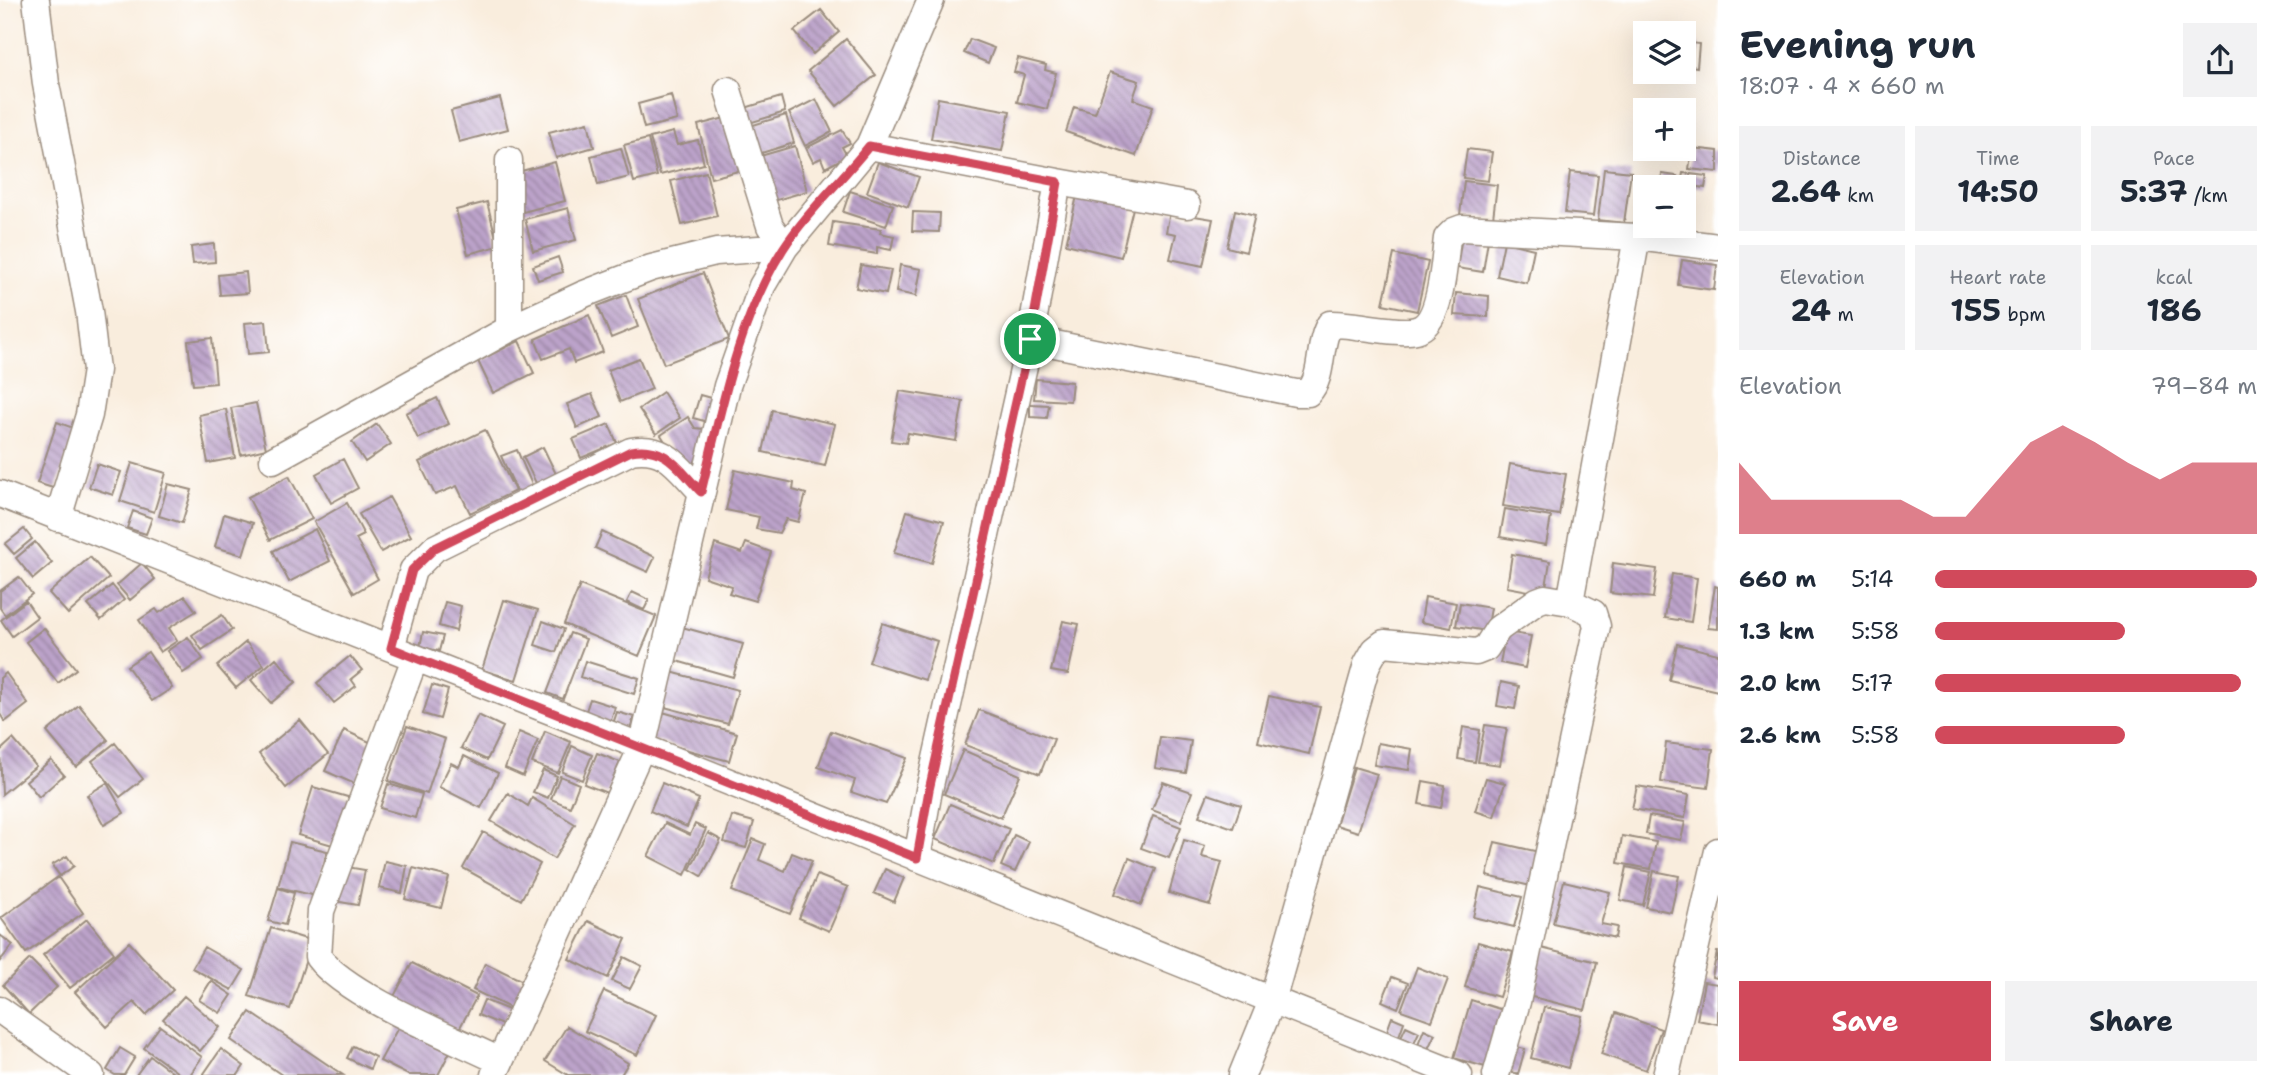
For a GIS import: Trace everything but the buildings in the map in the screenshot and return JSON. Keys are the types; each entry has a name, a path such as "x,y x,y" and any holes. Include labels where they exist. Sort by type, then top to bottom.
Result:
{"street":[{"path":"36,0 46,84 89,311 96,370 89,415 58,517"},
{"path":"701,492 660,451 648,448 631,451 435,548 412,570 403,653 321,911 318,957 327,969 351,987 497,1068 642,747 727,386 762,286 785,247 869,146 931,0"},
{"path":"728,90 771,226 785,247"},
{"path":"869,146 1187,205"},
{"path":"509,160 509,328"},
{"path":"917,858 929,790 1030,339 1058,182"},
{"path":"1030,339 1296,393 1308,393 1316,385 1323,334 1330,324 1415,331 1428,324 1436,310 1447,238 1454,231 1462,229 1633,237"},
{"path":"1570,602 1637,238"},
{"path":"1645,238 1718,247"},
{"path":"273,460 509,328 651,268 716,252 785,247"},
{"path":"0,494 642,747 1459,1075"},
{"path":"1242,1075 1258,995 1367,664 1375,650 1384,643 1395,643 1447,651 1476,652 1486,648 1498,629 1536,601 1545,598 1570,602 1593,613 1597,626 1517,1002 1496,1075"},
{"path":"1666,1075 1718,851"},
{"path":"0,1010 91,1075"}],"route":[{"path":"869,146 1058,182 1030,339 929,790 917,858 391,648 412,570 435,548 631,451 648,448 660,451 701,492 727,386 762,286 785,247 869,146"}]}
